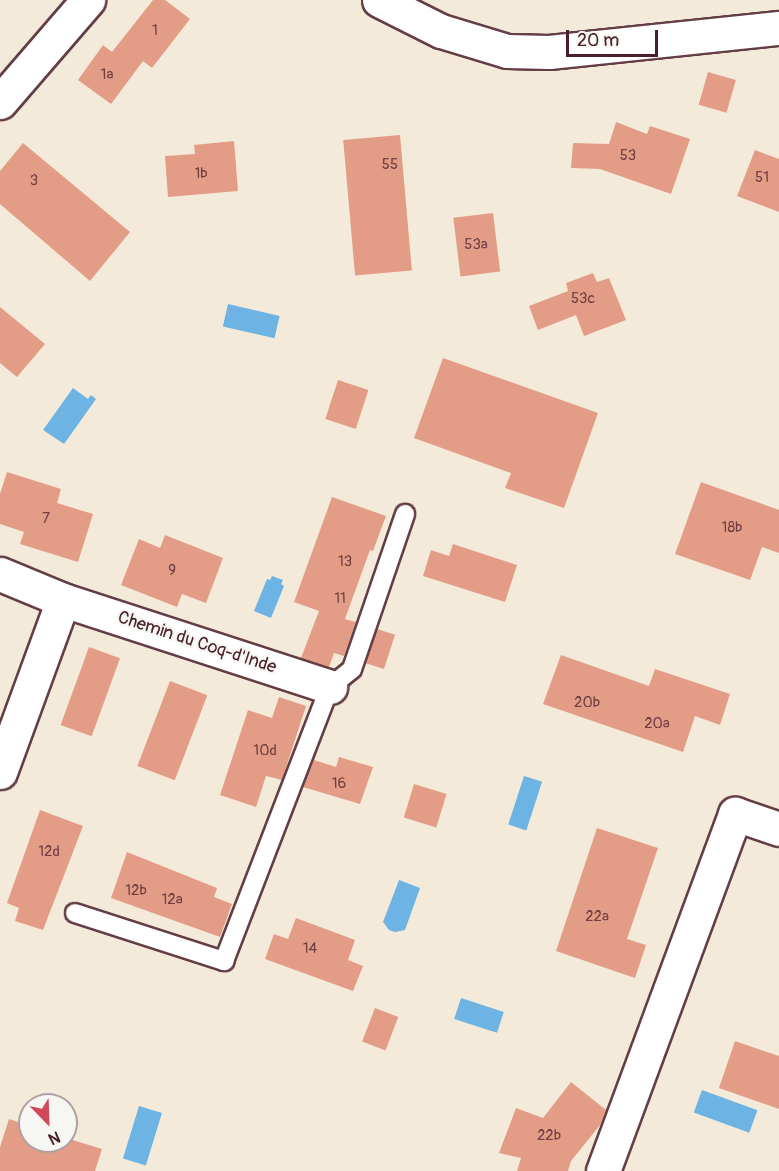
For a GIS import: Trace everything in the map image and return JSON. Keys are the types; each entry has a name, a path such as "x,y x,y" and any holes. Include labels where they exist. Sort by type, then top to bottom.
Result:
{"street":[{"path":"0,102 88,0"},
{"path":"380,0 441,31 490,48 507,51 549,52 779,28"},
{"name":"Chemin du Coq-d'Inde","path":"0,574 63,600 330,687"},
{"path":"0,772 63,600"},
{"path":"603,1171 735,814 779,830"}],"lane":[{"path":"75,913 224,962 330,687 352,669 405,514"}],"water":[{"path":"228,304 280,316 274,338 223,326"},
{"path":"73,388 88,399 91,395 96,399 64,444 43,430"},
{"path":"272,576 283,580 281,584 284,586 271,618 254,611 267,579 270,580"},
{"path":"524,776 542,782 526,830 508,825"},
{"path":"399,880 420,888 405,930 395,932 389,930 383,922"},
{"path":"461,998 504,1012 497,1033 454,1019"},
{"path":"702,1090 757,1110 749,1133 694,1113"},
{"path":"139,1106 162,1113 146,1166 123,1159"}],"building":[{"path":"153,0 165,0 190,19 152,68 143,61 111,104 78,80 103,45 112,52"},
{"path":"708,72 736,80 727,113 699,105"},
{"path":"616,122 647,134 650,126 690,139 671,194 600,169 571,168 573,143 609,144"},
{"path":"400,135 412,270 355,275 343,140"},
{"path":"234,141 238,191 168,197 165,156 195,154 194,145"},
{"path":"23,143 130,232 90,281 0,204 0,171"},
{"path":"755,150 779,159 779,212 737,196"},
{"path":"493,213 500,272 460,276 453,218"},
{"path":"593,273 597,282 609,278 626,320 584,336 576,315 538,330 529,306 568,291 566,283"},
{"path":"0,307 45,344 17,377 0,363"},
{"path":"443,358 598,413 564,508 505,488 511,473 414,438"},
{"path":"338,380 368,390 356,429 325,419"},
{"path":"7,472 61,489 57,503 93,514 78,562 20,544 24,532 0,524 0,494"},
{"path":"701,482 779,510 779,553 762,547 750,580 675,554"},
{"path":"332,497 386,516 373,551 370,550 345,619 356,622 344,656 334,653 329,667 301,658 319,611 294,602"},
{"path":"165,535 223,558 206,603 182,594 177,607 121,585 139,539 160,548"},
{"path":"453,544 517,565 505,602 423,576 431,550 449,556"},
{"path":"377,629 395,635 384,669 366,663"},
{"path":"89,647 120,658 92,736 61,725"},
{"path":"561,655 649,686 655,669 730,694 720,725 695,716 683,752 543,704"},
{"path":"170,681 207,695 175,780 137,766"},
{"path":"279,697 306,706 282,780 266,776 256,807 220,795 248,710 272,718"},
{"path":"339,757 373,767 360,804 303,787 314,760 336,767"},
{"path":"414,784 447,794 436,827 404,817"},
{"path":"40,810 83,826 43,930 15,921 19,908 7,903"},
{"path":"597,828 658,848 627,939 646,945 635,978 556,951"},
{"path":"127,852 217,888 214,897 232,904 220,937 111,898"},
{"path":"296,918 355,940 348,960 363,966 353,991 265,959 274,934 288,939"},
{"path":"375,1008 398,1017 385,1051 362,1042"},
{"path":"735,1041 779,1056 779,1109 719,1088"},
{"path":"571,1082 606,1110 600,1125 571,1161 568,1171 517,1171 521,1158 499,1153 516,1108 543,1118"},
{"path":"9,1119 18,1122 18,1153 78,1153 78,1142 102,1149 95,1171 0,1171 0,1147"}]}
